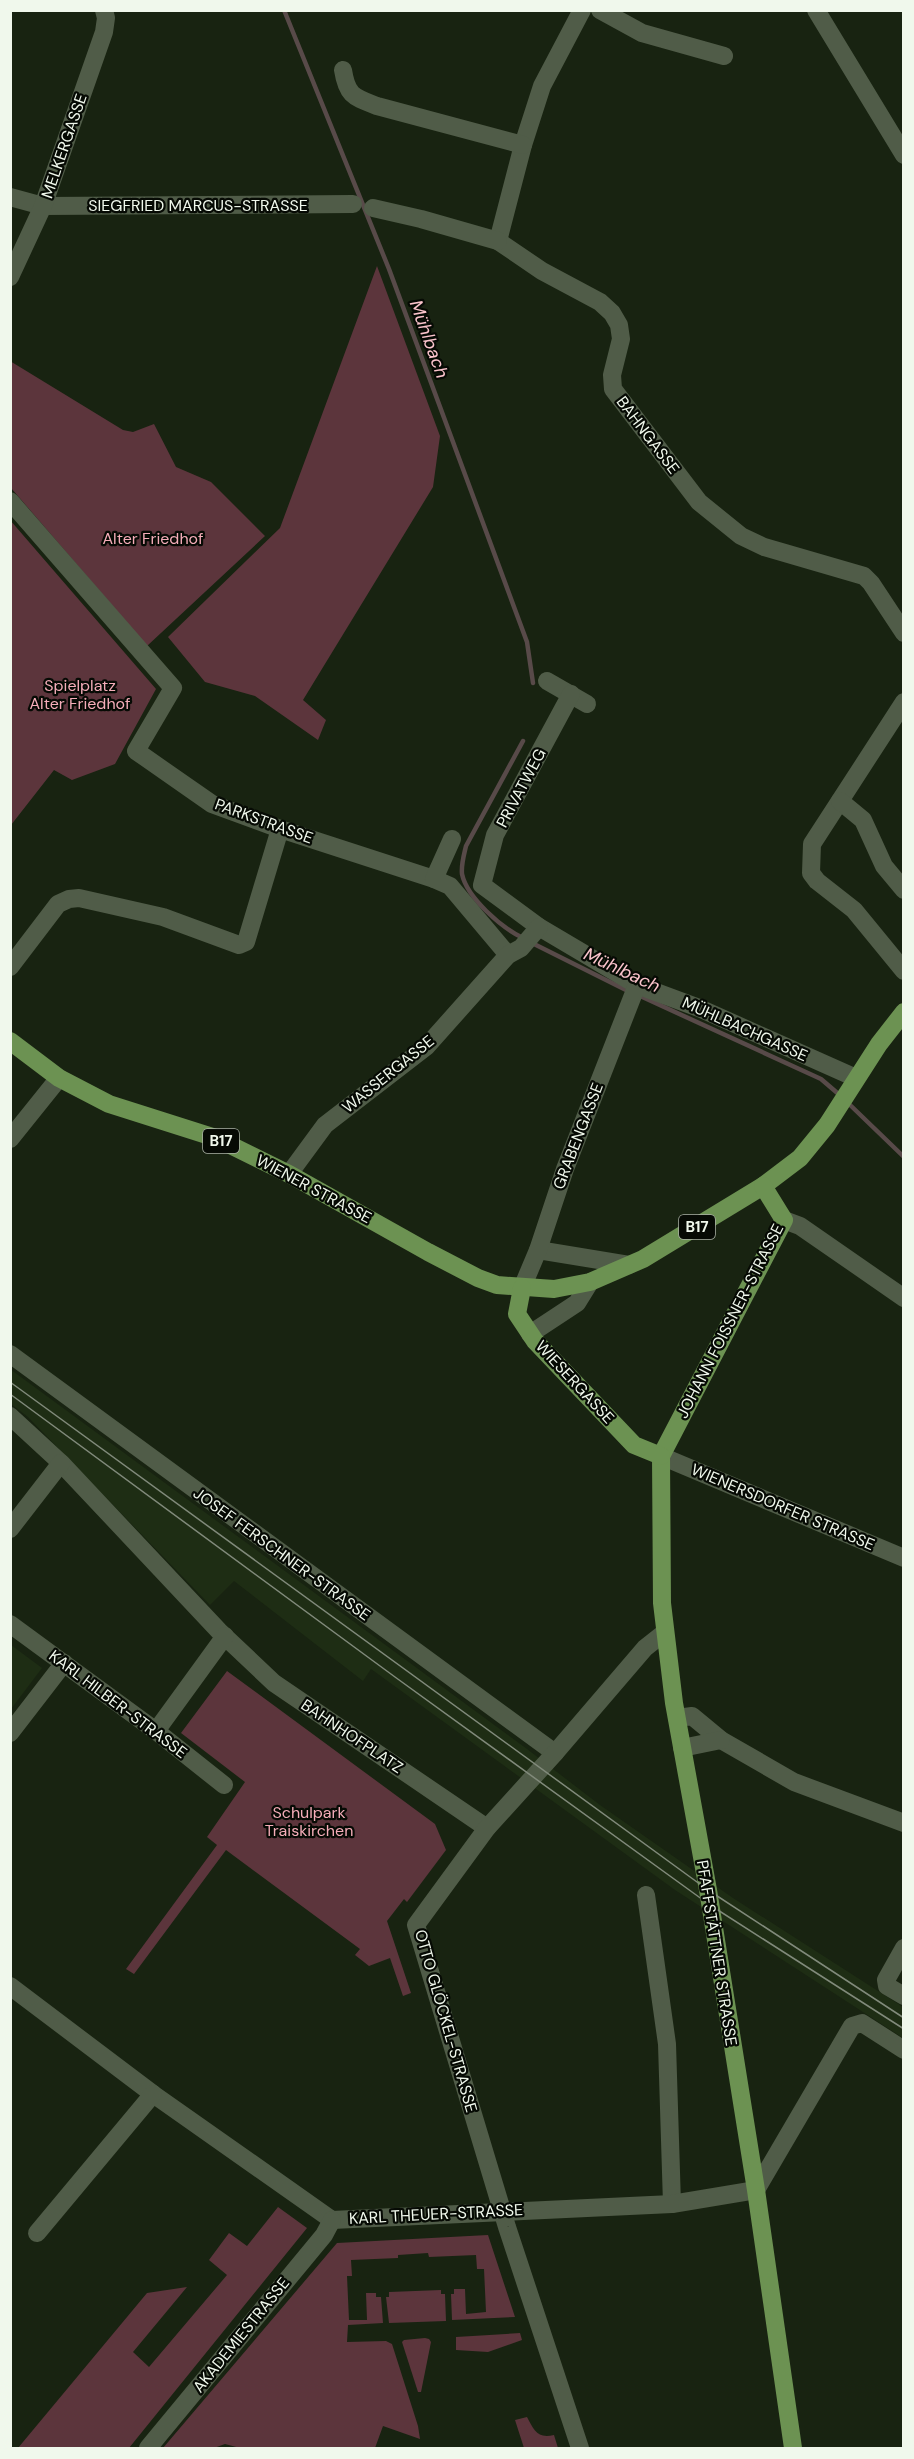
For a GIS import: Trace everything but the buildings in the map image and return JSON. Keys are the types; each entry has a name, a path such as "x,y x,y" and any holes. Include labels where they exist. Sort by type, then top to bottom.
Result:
{"main road":[{"name":"B17","path":"522,1288 554,1289 590,1282 629,1265 763,1186 800,1158 827,1125 879,1044 903,1012"},
{"name":"WIENER STRASSE","path":"10,1041 59,1078 109,1104 216,1138 290,1174 478,1278 497,1285 522,1288"},
{"name":"JOHANN FOISSNER-STRASSE","path":"661,1456 784,1220 763,1186"},
{"name":"WIESERGASSE","path":"522,1288 518,1314 530,1334 634,1445 661,1456"},
{"name":"PFAFFSTÄTTNER STRASSE","path":"661,1456 664,1633 756,2190 793,2448"}],"street":[{"name":"MELKERGASSE","path":"10,277 43,206 104,32 106,18 104,10"},
{"path":"498,241 523,145 542,86 582,10"},
{"path":"600,10 642,33 724,56"},
{"path":"816,10 903,155"},
{"path":"344,70 346,86 354,97 377,106 523,145"},
{"name":"SIEGFRIED MARCUS-STRASSE","path":"10,197 43,206 353,204"},
{"name":"BAHNGASSE","path":"373,208 498,241 542,271 600,302 612,313 619,325 621,339 612,375 613,389 699,502 750,542 864,576 871,583 903,633"},
{"name":"PARKSTRASSE","path":"10,501 173,688 136,751 212,804 280,829 434,879"},
{"path":"547,681 587,704"},
{"name":"PRIVATWEG","path":"482,885 495,835 571,694"},
{"path":"903,702 812,844 812,873 817,881 854,910 903,971"},
{"path":"840,801 863,820 884,866 903,890"},
{"path":"10,967 58,904 79,898 163,917 239,945 243,944 246,942 280,829"},
{"path":"434,879 452,839"},
{"name":"MÜHLBACHGASSE","path":"434,879 450,886 525,942 634,992 699,1008 853,1083"},
{"name":"MÜHLBACHGASSE","path":"482,885 525,942"},
{"name":"WASSERGASSE","path":"290,1174 325,1125 426,1047 525,942"},
{"name":"GRABENGASSE","path":"522,1288 538,1250 565,1169 634,992"},
{"path":"10,1139 59,1078"},
{"path":"784,1220 800,1226 903,1298"},
{"path":"538,1250 629,1265"},
{"path":"530,1334 577,1303 590,1282"},
{"name":"JOSEF FERSCHNER-STRASSE","path":"10,1354 555,1753"},
{"path":"10,1416 61,1463 225,1636 156,1731"},
{"name":"WIENERSDORFER STRASSE","path":"661,1456 903,1558"},
{"path":"10,1529 61,1463"},
{"name":"KARL HILBER-STRASSE","path":"10,1624 156,1731 224,1785"},
{"name":"OTTO GLÖCKEL-STRASSE","path":"580,2448 503,2210 416,1925 487,1828 645,1648 664,1633"},
{"name":"BAHNHOFPLATZ","path":"225,1636 274,1683 487,1828"},
{"path":"10,1733 64,1663"},
{"path":"677,1718 692,1716 721,1740 794,1782 903,1823"},
{"path":"682,1748 721,1740"},
{"path":"646,1895 668,2044 672,2204"},
{"path":"903,1948 887,1974 887,1986 903,1996"},
{"name":"KARL THEUER-STRASSE","path":"10,1986 153,2094 332,2220 503,2210 672,2204 756,2190"},
{"path":"756,2190 852,2026 862,2023 903,2050"},
{"path":"37,2233 153,2094"},
{"name":"AKADEMIESTRASSE","path":"148,2448 324,2235 332,2220"}],"shaded area":[{"path":"10,1369 600,1805 733,1898 903,2007 903,2038 675,1890 371,1669 363,1681 234,1581 210,1605 28,1417 11,1404"},
{"path":"11,1645 42,1668 11,1709"}],"green space":[{"path":"377,266 440,436 433,487 303,700 326,720 318,740 255,696 205,682 168,637 280,528"},
{"name":"Alter Friedhof","path":"10,361 123,430 133,432 154,424 176,467 211,482 265,536 147,646 11,488"},
{"name":"Spielplatz Alter Friedhof","path":"10,520 156,689 115,764 72,780 54,770 11,825"},
{"name":"Schulpark Traiskirchen","path":"227,1671 435,1824 446,1850 407,1902 404,1899 387,1921 411,1993 403,1996 390,1958 369,1966 355,1955 360,1949 226,1850 134,1974 126,1969 217,1845 207,1837 245,1782 181,1733"},
{"path":"278,2207 307,2228 129,2448 18,2448 147,2293 187,2287 133,2352 149,2367 227,2275 209,2260 229,2233 247,2246"},
{"path":"488,2235 515,2317 452,2320 451,2294 454,2294 454,2289 465,2289 466,2314 486,2312 484,2269 477,2269 476,2255 429,2257 428,2253 398,2255 398,2258 351,2260 352,2276 347,2276 349,2320 367,2320 366,2293 376,2293 376,2297 381,2297 383,2323 348,2325 347,2342 386,2341 392,2344 420,2439 383,2426 375,2448 240,2448 225,2444 214,2448 163,2448 337,2243"},
{"path":"441,2290 441,2294 445,2294 446,2321 389,2323 386,2297 389,2297 389,2292"},
{"path":"520,2333 522,2340 488,2352 456,2350 456,2337"},
{"path":"425,2338 431,2342 421,2392 418,2392 402,2342"},
{"path":"527,2417 540,2434 554,2435 558,2448 524,2448 515,2420"}],"waterway":[{"name":"Mühlbach","path":"284,10 389,269 527,642 533,683"},
{"name":"Mühlbach","path":"523,741 466,846 462,874 465,883 478,902 496,920 523,938"},
{"name":"Mühlbach","path":"530,942 630,992"},
{"name":"Mühlbach","path":"638,995 821,1079 842,1097"},
{"name":"Mühlbach","path":"848,1103 904,1157"}],"tram line":[{"path":"10,1382 708,1890 904,2018"},
{"path":"10,1394 710,1905 904,2029"}]}
